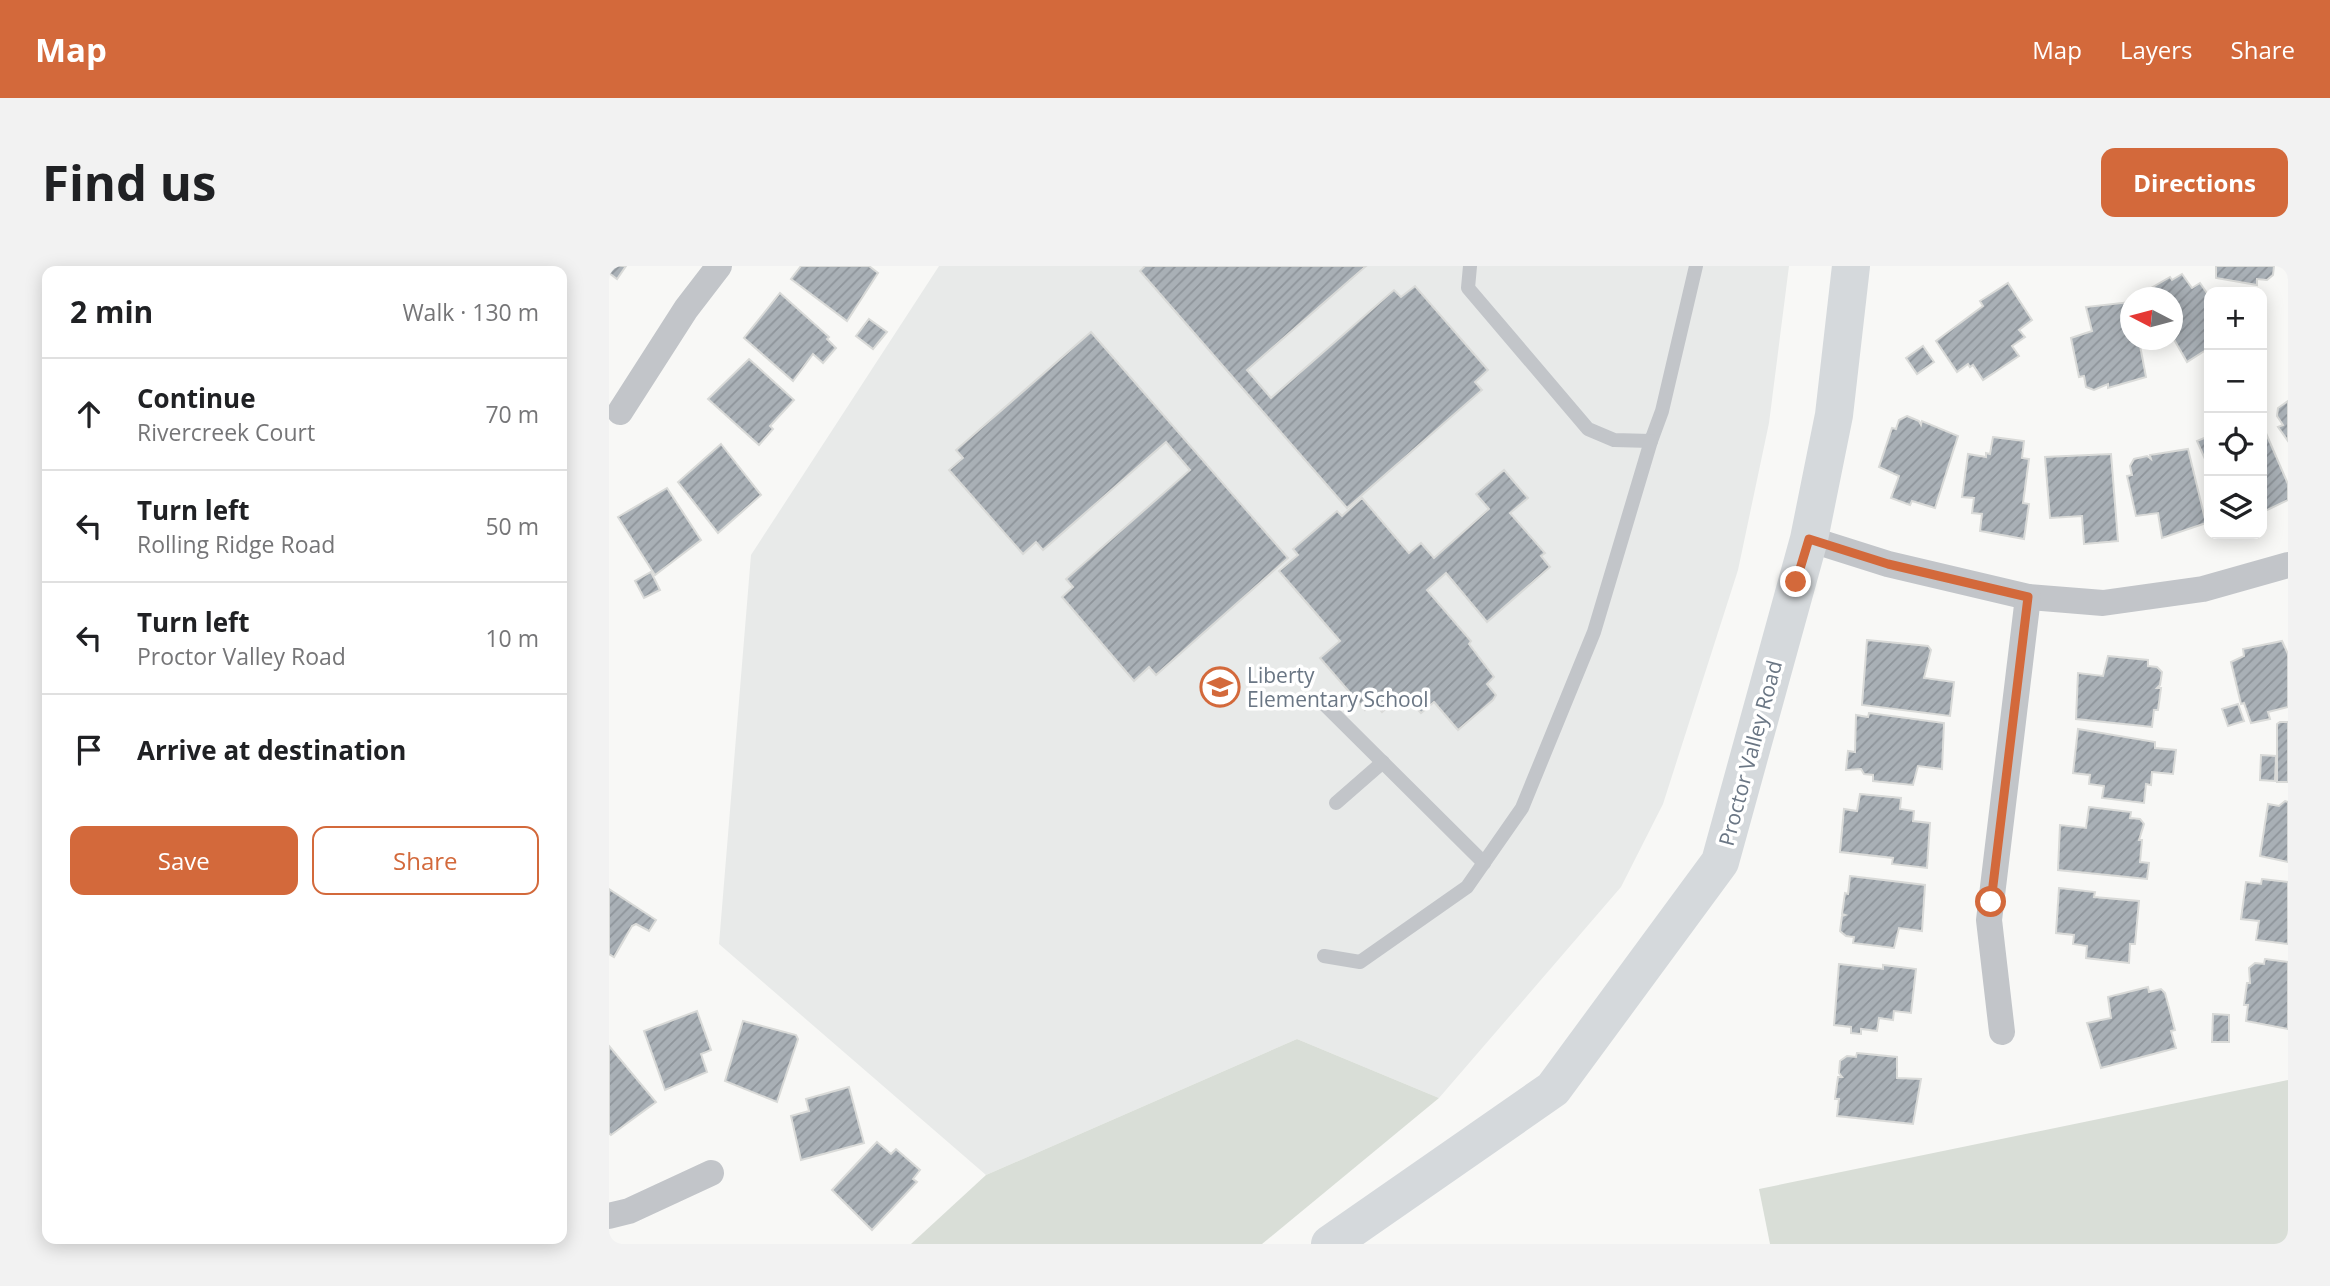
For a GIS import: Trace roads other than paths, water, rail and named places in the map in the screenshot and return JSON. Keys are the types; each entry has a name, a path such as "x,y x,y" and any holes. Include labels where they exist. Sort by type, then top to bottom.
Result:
{"street":[{"path":"620,412 686,309 719,266"},
{"name":"Proctor Valley Road","path":"1330,1244 1553,1089 1720,862 1809,539 1834,415 1851,266"},
{"path":"1809,539 1888,564 2028,597 2103,603 2203,589 2288,565"},
{"path":"2002,1032 1989,920 2028,597"},
{"path":"609,1216 629,1210 711,1173"}],"lane":[{"path":"1470,266 1468,288 1588,429 1614,440 1651,441"},
{"path":"1324,956 1360,962 1467,887 1522,808 1594,632 1662,411 1696,266"},
{"path":"1320,700 1484,863"},
{"path":"1336,803 1383,762"}],"place":[{"name":"Liberty Elementary School","path":"1220,687"}]}
